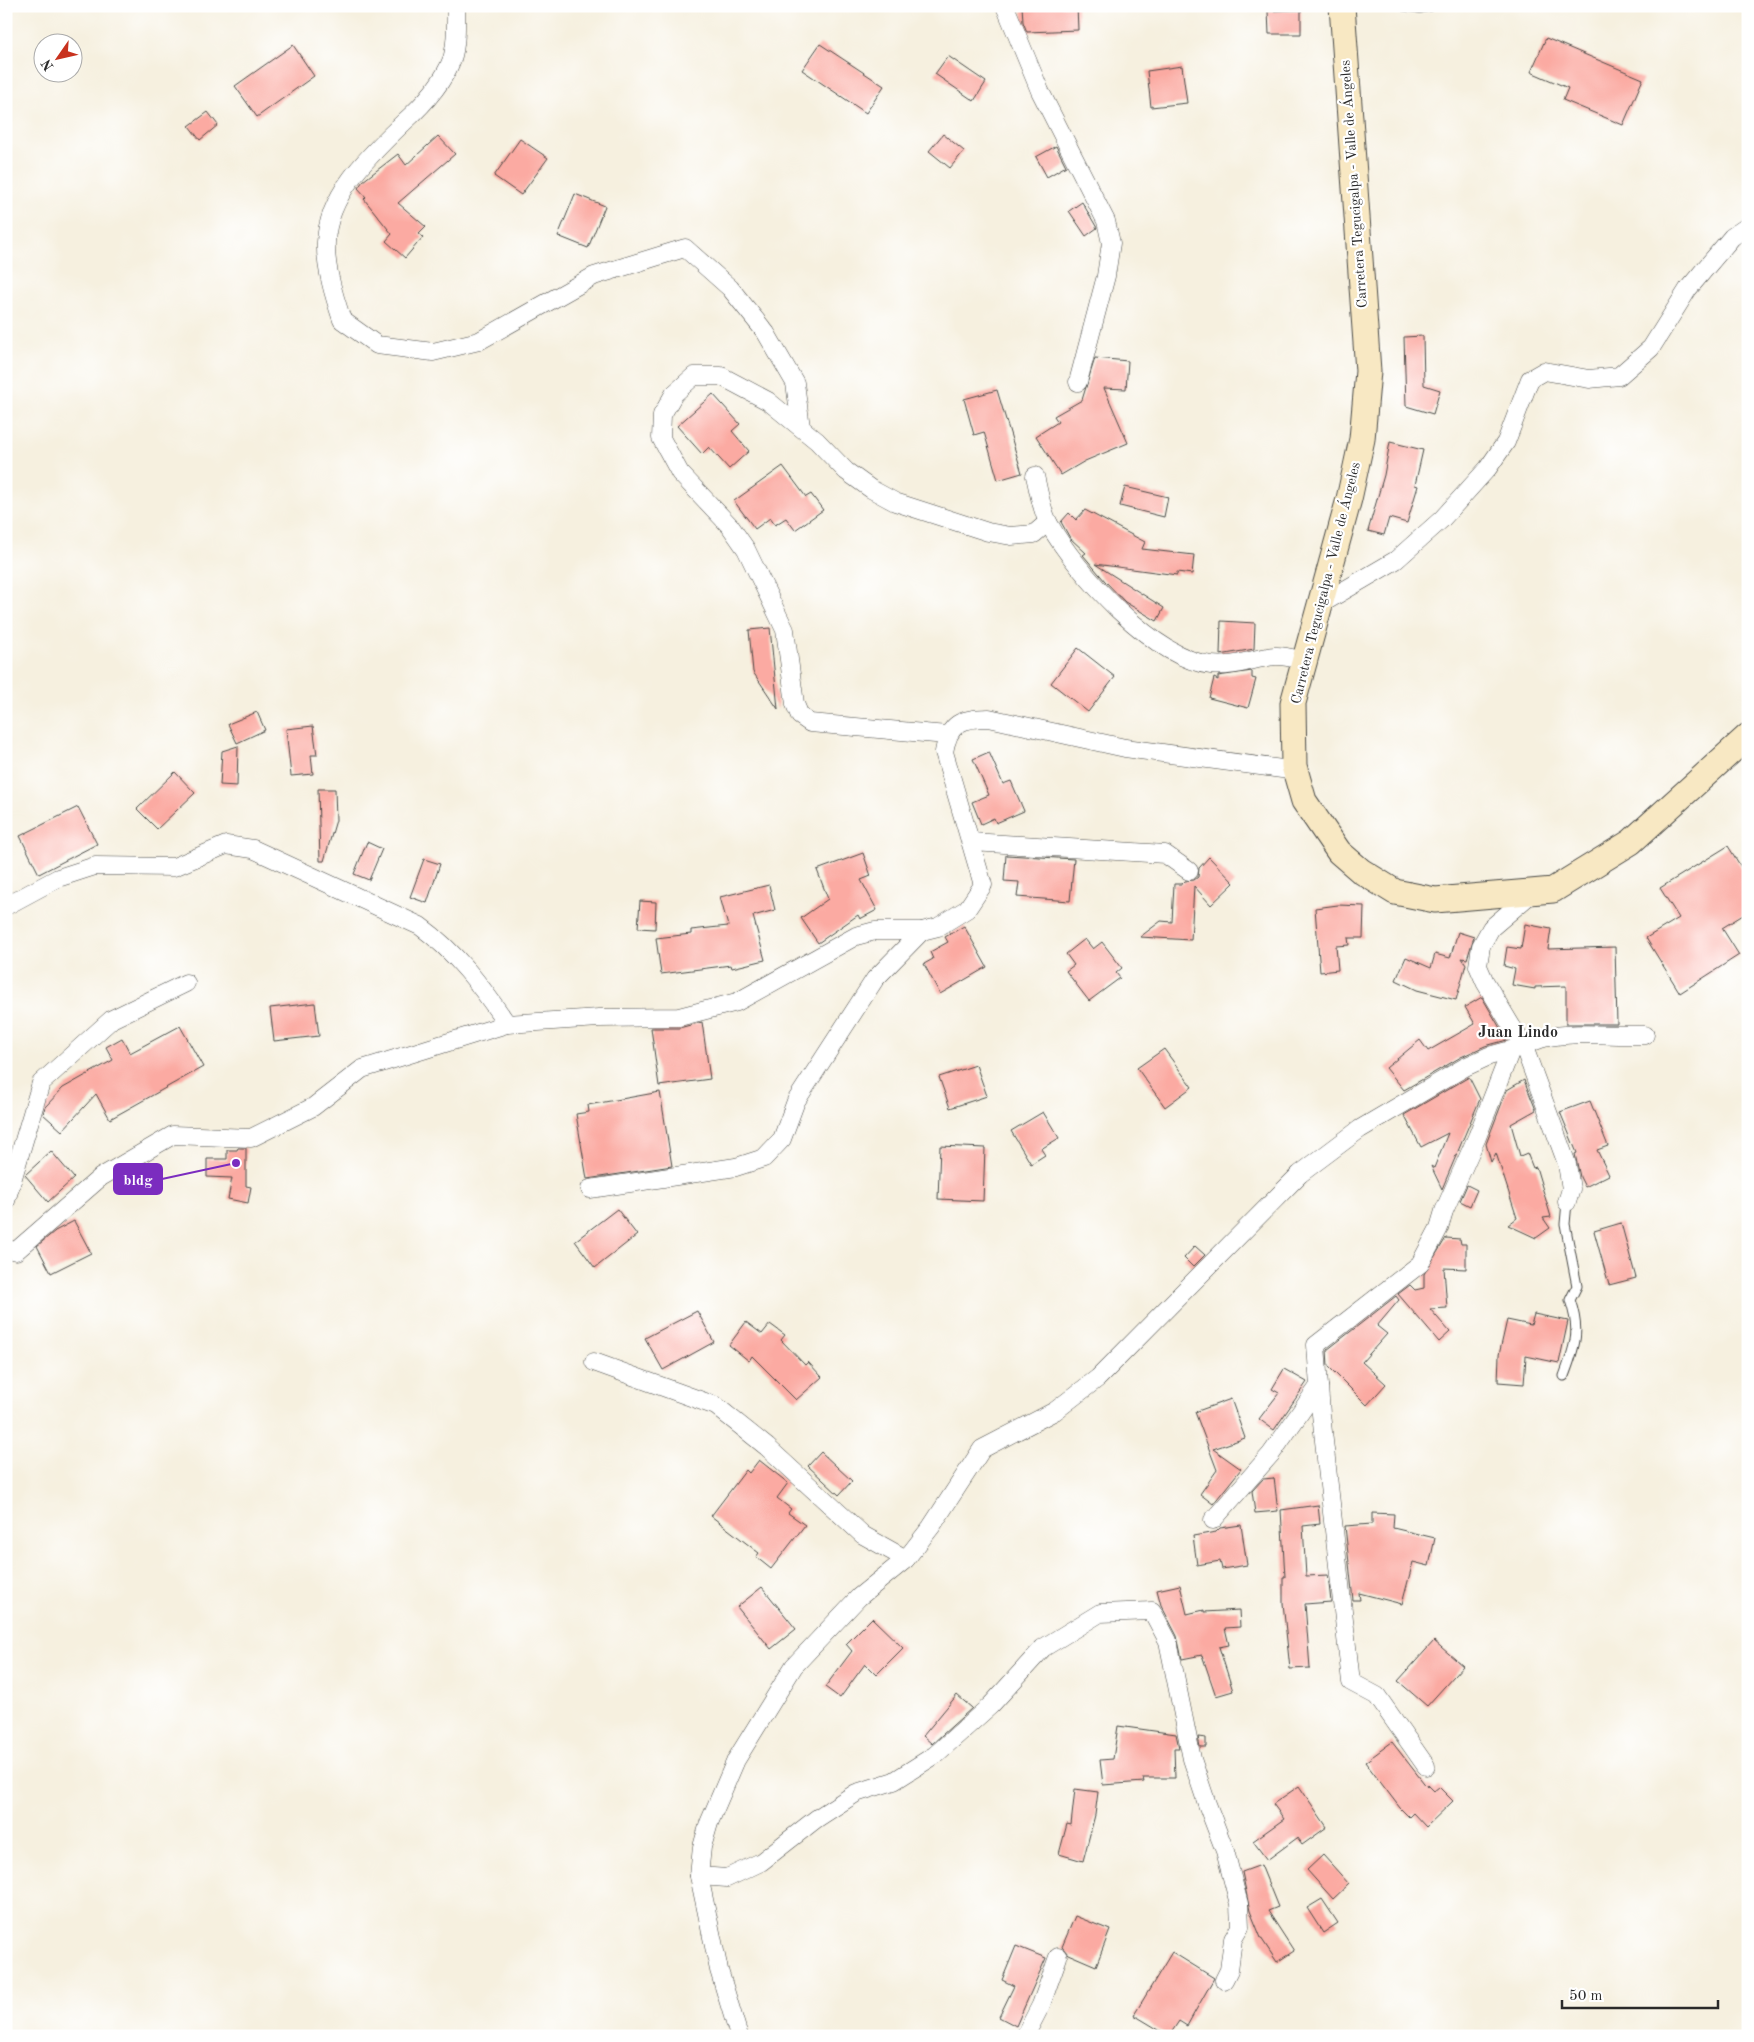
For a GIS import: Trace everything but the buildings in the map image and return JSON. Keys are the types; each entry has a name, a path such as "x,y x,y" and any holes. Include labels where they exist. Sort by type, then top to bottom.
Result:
{"main road":[{"name":"Carretera Tegucigalpa - Valle de Ángeles","path":"1342,6 1368,371 1362,440 1293,704 1294,766 1297,771 1304,802 1339,852 1361,872 1395,892 1435,900 1553,890 1631,842 1748,736"}],"street":[{"path":"456,6 455,42 452,60 444,75 422,105 368,157 345,189 332,215 326,241 328,268 342,320 377,344 434,352 479,341 594,276 686,248 730,288 766,333 794,383 801,427"},
{"path":"1005,6 1040,91 1106,221 1111,243 1106,276 1078,382"},
{"path":"1320,604 1396,560 1442,518 1488,468 1506,442 1530,380 1544,371 1589,379 1619,376 1651,348 1688,289 1732,237 1748,226"},
{"path":"947,735 810,724 800,716 794,704 785,630 746,549 730,526 680,474 661,438 662,415 674,394 694,376 721,376 768,401 801,427 846,471 871,489 911,509 988,532 1011,536 1034,534 1048,522"},
{"path":"1035,476 1048,522 1096,589 1166,649 1190,662 1213,666 1241,664 1276,656 1305,661"},
{"path":"6,1249 16,1251 102,1178 173,1135 251,1138 313,1107 362,1069 507,1024 599,1018 679,1017 737,1002 856,936 875,931 922,931 938,927 967,909 983,885 972,842 953,789 944,752 947,735 957,723 974,718 990,718 1125,748 1297,771"},
{"path":"972,842 1164,854 1189,871"},
{"path":"6,906 58,878 95,866 174,867 226,845 253,849 420,926 443,942 487,994 507,1024"},
{"path":"1532,893 1491,928 1481,946 1478,966 1517,1049 1567,1164 1571,1189 1567,1202"},
{"path":"590,1189 736,1167 764,1158 782,1139 796,1101 874,979 922,931"},
{"path":"6,1201 41,1083 112,1019 186,983"},
{"path":"739,2036 719,1970 699,1876 702,1847 709,1823 736,1760 794,1666 859,1597 906,1559 931,1527 982,1449 1055,1411 1098,1378 1300,1174 1360,1129 1465,1067 1489,1056 1517,1049 1542,1039 1587,1034 1645,1035"},
{"path":"1426,1766 1377,1696 1351,1682 1316,1344 1420,1264 1438,1228 1517,1049"},
{"path":"594,1362 716,1406 767,1447 863,1535 906,1559"},
{"path":"1213,1520 1271,1454 1319,1386"},
{"path":"699,1876 727,1878 761,1862 816,1819 856,1793 894,1782 935,1756 991,1705 1043,1648 1100,1613 1152,1611 1168,1641 1192,1759 1225,1850 1239,1904 1240,1927 1233,1939 1229,1970 1224,1980"},
{"path":"1025,2036 1041,2005 1058,1957"}],"lane":[{"path":"1404,6 1420,8 1431,6"},
{"path":"1564,1376 1576,1340 1577,1320 1570,1300 1577,1286 1565,1224 1567,1202"}],"place":[{"name":"bldg","path":"236,1163"}],"district":[{"name":"Juan Lindo","path":"1518,1033"}]}
